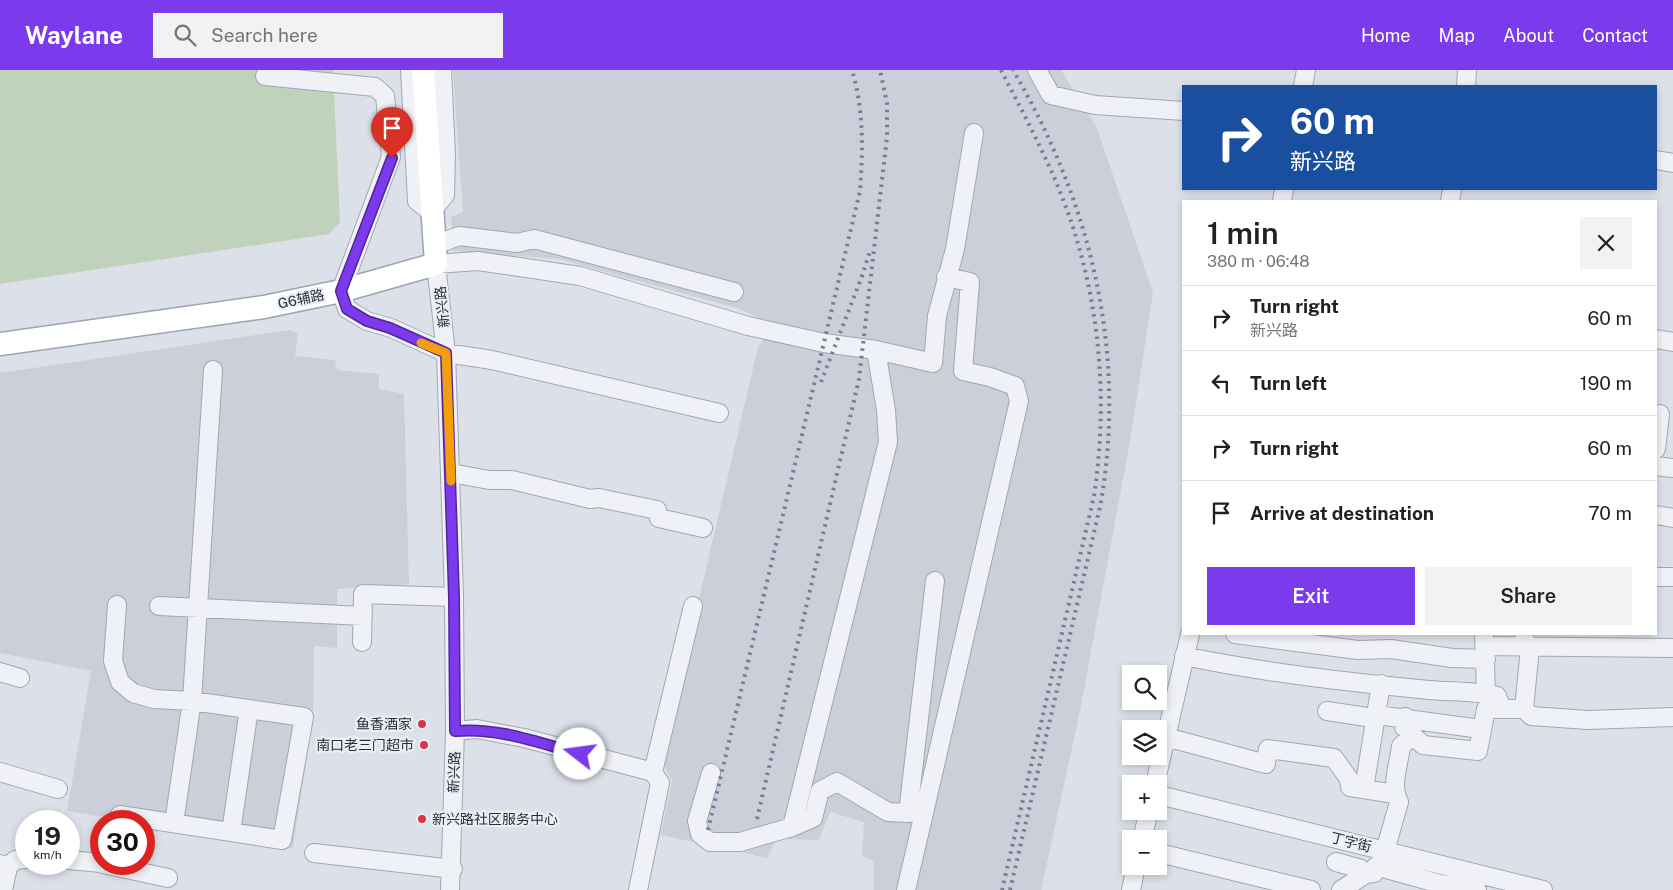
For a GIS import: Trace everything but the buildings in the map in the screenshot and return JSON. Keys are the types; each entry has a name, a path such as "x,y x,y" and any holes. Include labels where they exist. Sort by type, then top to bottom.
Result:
{"main road":[{"path":"422,70 435,255"},
{"name":"G6辅路","path":"0,344 264,307 341,291 435,255"}],"street":[{"path":"410,70 417,170 417,201 431,212 445,195 446,154 442,70"},
{"path":"1037,70 1052,95 1095,105 1182,111"},
{"path":"1303,85 1306,70"},
{"path":"1466,85 1467,70"},
{"path":"265,76 375,87 385,96 392,158 341,291 347,309 367,321 390,328 446,353 492,360 719,413"},
{"path":"435,255 580,276 748,326 824,343 876,350 933,363 937,316 955,249 974,132"},
{"path":"392,158 405,161 417,170"},
{"path":"1657,160 1673,163"},
{"path":"435,255 459,236 517,243 534,238 734,292"},
{"name":"新兴路","path":"435,255 446,353 454,597 455,731 450,890"},
{"path":"916,813 1019,401 1015,386 990,377 963,371 970,282 946,277"},
{"path":"1657,339 1673,342"},
{"path":"792,828 888,442 886,410 876,350"},
{"path":"174,823 192,702 213,370"},
{"path":"1657,445 1664,426"},
{"path":"1657,466 1673,468"},
{"path":"451,473 489,480 512,480 590,499 599,498 657,510 659,518 703,528"},
{"path":"1657,515 1673,518"},
{"path":"1657,577 1673,577"},
{"path":"906,890 916,813 935,581"},
{"path":"362,642 363,594 454,597"},
{"path":"117,605 113,661 120,682 127,689 141,696 304,717 282,840 155,820"},
{"path":"159,606 362,616"},
{"path":"653,772 692,606"},
{"path":"1167,732 1190,635"},
{"path":"1243,635 1358,650 1391,642 1452,658 1485,646 1526,642 1673,648"},
{"path":"1524,709 1526,642"},
{"path":"1485,646 1486,694"},
{"path":"1184,656 1233,666 1381,684 1486,694 1497,696 1502,709"},
{"path":"0,672 20,678"},
{"path":"1364,789 1377,715 1375,710 1381,684"},
{"path":"231,832 249,709"},
{"path":"1405,718 1404,727 1423,745 1478,751 1486,709 1524,709 1532,716 1588,720 1673,717"},
{"path":"1327,711 1373,718 1377,715 1405,718 1481,729"},
{"path":"455,731 477,729 515,736 653,772 660,783 638,890"},
{"path":"1385,851 1399,802 1395,794 1394,783 1399,768 1401,746 1412,736"},
{"path":"1167,737 1266,764 1268,749 1334,758 1349,779 1350,787 1395,794"},
{"path":"0,772 58,789"},
{"path":"711,773 697,821 700,834 710,842 740,842 792,828 813,818 820,791 837,782 888,812 916,813"},
{"name":"丁字街","path":"1167,797 1544,890"},
{"path":"314,852 453,869"},
{"path":"1167,855 1311,890"},
{"path":"1336,862 1362,868 1370,879"},
{"path":"3,890 4,865"},
{"path":"1341,890 1370,879 1376,866 1440,887 1477,890"},
{"path":"1440,887 1446,866"},
{"path":"154,875 168,878"},
{"path":"1131,890 1134,875"}],"shaded area":[{"path":"453,70 1061,70 1097,128 1153,293 1130,441 1080,711 1041,890 874,890 874,861 862,856 864,822 830,812 819,840 777,839 767,858 661,835 672,780 661,761 758,347 775,326 740,309 559,259 453,251 451,217 463,212"},
{"path":"290,330 298,333 295,356 335,360 337,370 379,374 379,389 404,394 409,584 337,589 337,648 314,646 313,716 293,848 155,825 155,810 90,810 90,815 80,813 80,810 67,810 91,671 0,653 0,373"}],"green space":[{"path":"0,70 333,70 340,222 329,234 0,284"}],"railway":[{"path":"708,830 860,191 862,130 859,100 852,70"},
{"path":"757,819 859,379 887,137 887,103 880,70"},
{"path":"1001,70 1056,182 1082,258 1097,336 1101,416 1094,496 1002,890"},
{"path":"1010,890 1100,507 1108,450 1109,393 1105,337 1096,281 1082,226 1063,173 1040,121 1013,70"},
{"path":"821,382 870,251"}],"slow traffic":[{"path":"421,343 446,353 451,481"}],"place":[{"name":"鱼香酒家","path":"422,724"},
{"name":"南口老三门超市","path":"424,745"},
{"name":"新兴路社区服务中心","path":"422,819"}],"route":[{"path":"392,158 341,291 347,309 367,321 401,332 416,341 446,353 454,597 455,731 477,729 524,738 580,754"}]}
